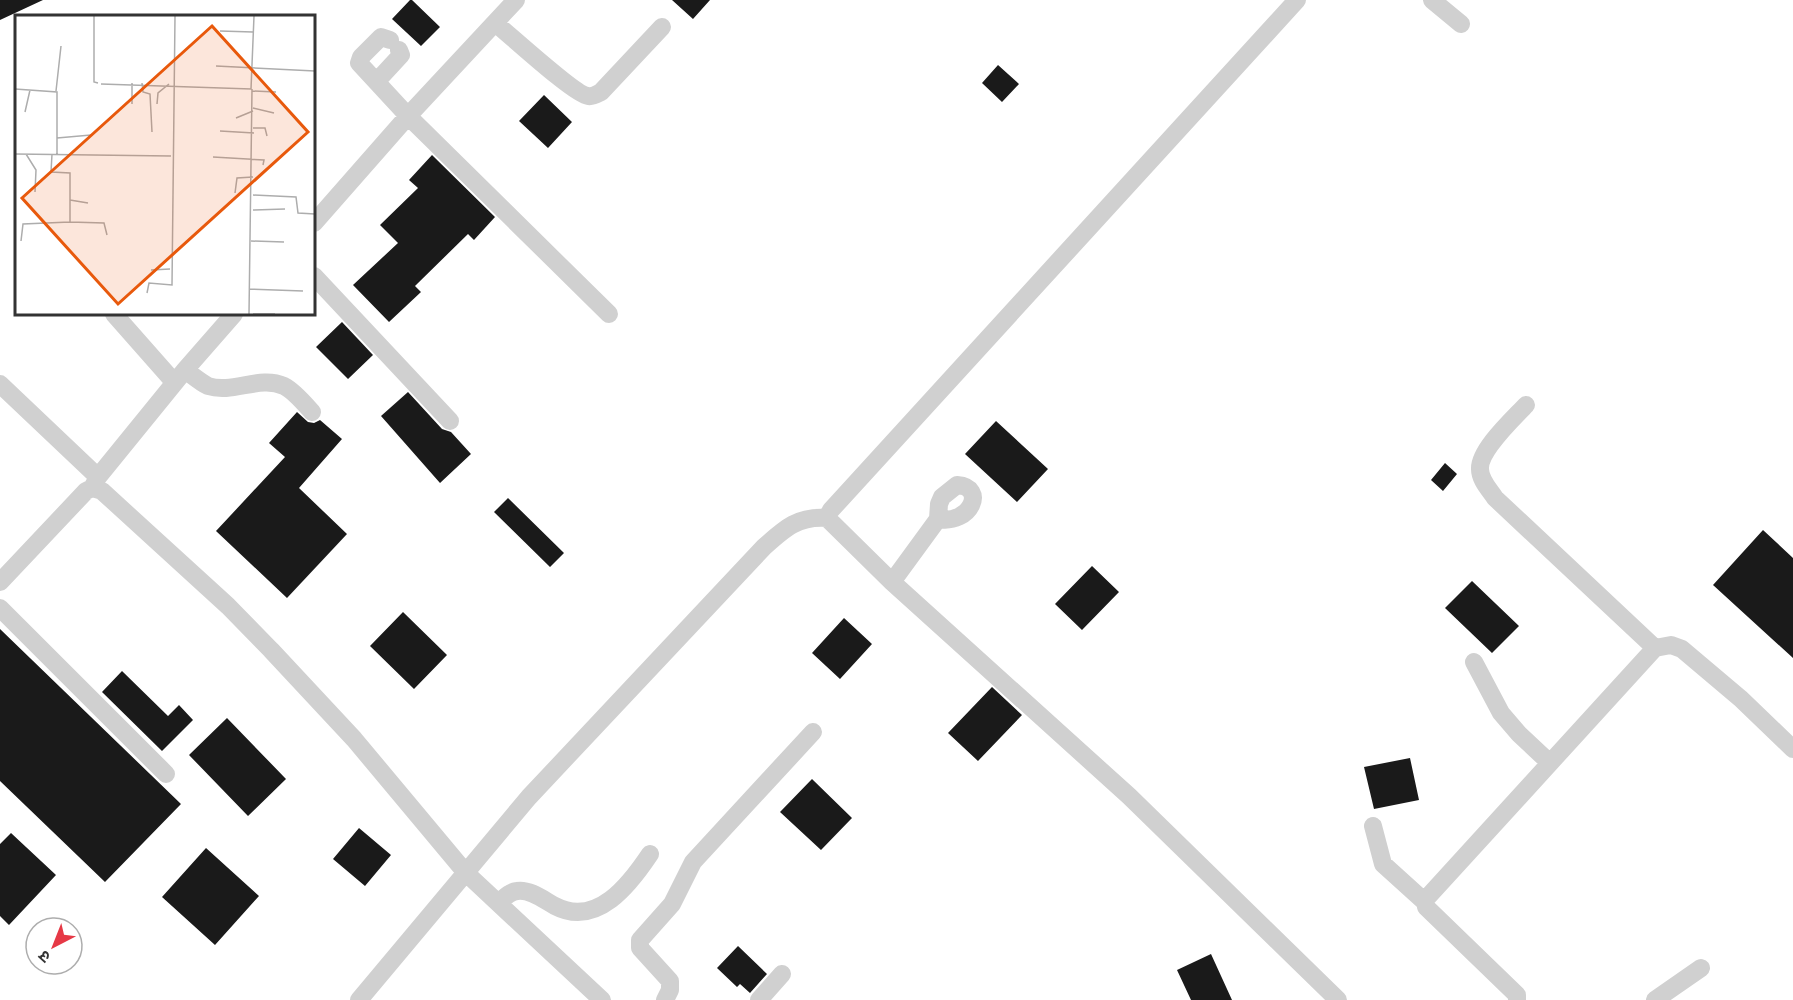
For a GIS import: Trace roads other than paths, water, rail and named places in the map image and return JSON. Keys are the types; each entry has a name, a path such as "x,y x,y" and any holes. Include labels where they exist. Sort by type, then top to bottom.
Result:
{"street":[{"path":"315,222 408,116 516,0"},
{"path":"827,518 831,510 1297,0"},
{"path":"1432,0 1461,24"},
{"path":"495,22 571,86 587,96 601,92 662,27"},
{"path":"377,81 401,56 395,45 381,37 359,61 408,116 609,314"},
{"path":"315,277 450,421"},
{"path":"115,315 180,376 225,388 264,383 278,384 288,389 312,412"},
{"path":"0,582 95,483 180,376 233,315"},
{"path":"0,384 102,491 228,606 271,650 354,740 466,873 602,1000"},
{"path":"1526,405 1487,449 1480,469 1485,484 1495,498 1655,648"},
{"path":"359,1000 529,797 764,547 782,531 811,517 827,518 892,582 1130,796 1338,1000"},
{"path":"892,582 938,519"},
{"path":"0,608 166,774"},
{"path":"1425,902 1655,648 1671,645 1682,649 1740,698 1793,749"},
{"path":"1474,662 1494,704 1505,719 1550,763"},
{"path":"665,1000 670,990 670,981 640,948 640,940 672,904 693,862 813,732"},
{"path":"1373,826 1383,864 1425,902 1426,907 1517,994 1517,1000"},
{"path":"498,903 509,894 519,891 532,894 558,908 569,911 585,911 600,907 615,898 628,886 650,854"},
{"path":"1655,1000 1701,968"},
{"path":"759,1000 782,974"}]}
